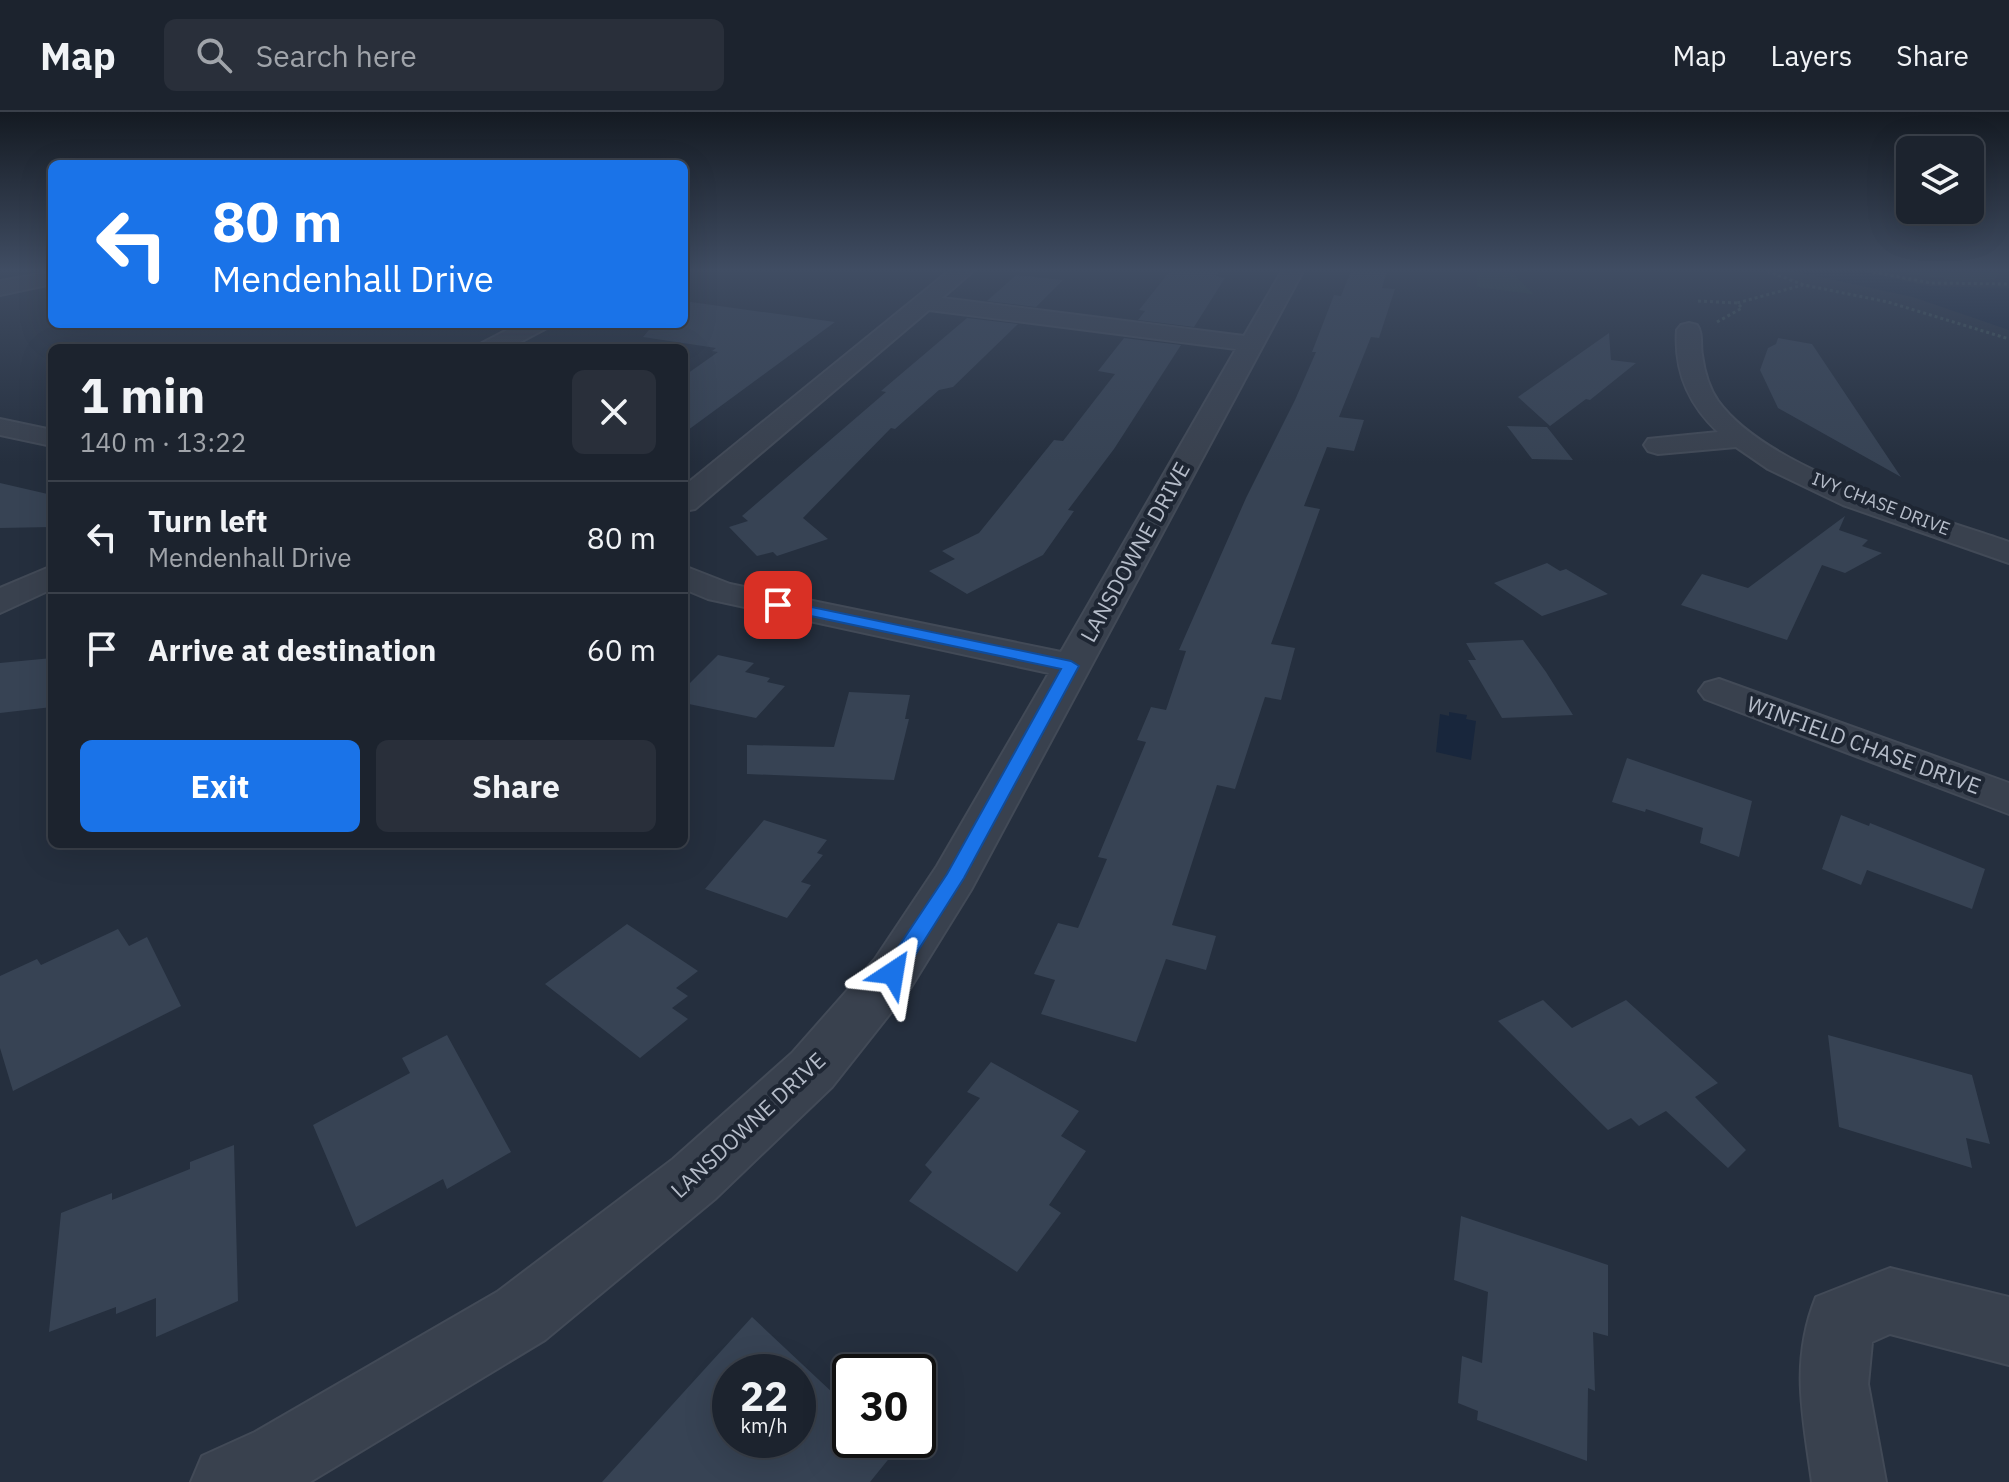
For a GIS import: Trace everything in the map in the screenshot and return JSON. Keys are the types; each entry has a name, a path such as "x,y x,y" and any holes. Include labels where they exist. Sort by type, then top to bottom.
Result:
{"street":[{"path":"688,499 886,335"},
{"path":"1179,335 1251,344"},
{"name":"LANSDOWNE DRIVE","path":"265,1474 521,1316 694,1179 812,1070 893,973 954,878 1256,335"},
{"name":"IVY CHASE DRIVE","path":"1689,335 1687,350 1700,392 1714,413 1743,438 1783,463 1840,491 2009,553"},
{"path":"0,427 48,437"},
{"path":"1658,445 1743,438"},
{"path":"0,602 48,578"},
{"path":"688,578 720,592 1071,666"},
{"name":"WINFIELD CHASE DRIVE","path":"1719,691 2009,799"},
{"path":"1849,1482 1833,1384 1840,1321 1890,1301 2009,1331"}],"water":[{"path":"1449,712 1467,715 1466,719 1476,721 1471,760 1436,752 1440,714 1449,716"}],"building":[{"path":"817,335 688,430 688,373 718,352 712,351 716,348 643,337"},
{"path":"947,335 1007,335 953,387 939,390 895,429 891,428 803,518 828,539 777,556 773,552 757,556 729,527 748,521 742,516 886,392 881,391"},
{"path":"1319,335 1380,335 1379,338 1371,337 1339,417 1364,420 1354,451 1327,447 1304,506 1320,509 1271,644 1295,648 1281,700 1265,697 1235,789 1217,785 1172,925 1216,936 1206,970 1166,959 1136,1042 1041,1014 1055,980 1034,974 1058,923 1078,928 1107,859 1098,857 1146,742 1137,740 1151,707 1166,710 1186,651 1179,650 1246,498 1295,400 1316,352 1312,352"},
{"path":"1606,335 1609,335 1611,360 1636,363 1590,400 1586,399 1550,426 1518,397"},
{"path":"1124,338 1181,345 1114,449 1068,510 1074,511 1043,555 967,594 929,571 955,559 942,551 979,533 1054,440 1063,441 1115,374 1098,371"},
{"path":"1778,338 1812,344 1901,477 1778,408 1760,370 1768,348 1776,344"},
{"path":"1507,426 1547,427 1573,460 1532,459"},
{"path":"0,483 48,494 48,527 0,528"},
{"path":"1845,516 1839,530 1868,540 1862,546 1882,553 1845,573 1822,565 1787,640 1681,605 1702,574 1748,588"},
{"path":"1547,563 1560,571 1566,569 1608,594 1542,616 1494,583"},
{"path":"1523,640 1573,715 1502,718 1468,660 1476,660 1466,643"},
{"path":"718,655 754,663 745,672 770,678 767,682 785,686 756,718 688,704 688,685"},
{"path":"48,658 48,707 0,713 0,663"},
{"path":"849,692 910,695 905,719 909,719 894,780 747,774 747,745 834,747"},
{"path":"1627,758 1752,801 1739,857 1700,843 1703,828 1646,809 1645,812 1612,802"},
{"path":"1841,815 1869,826 1870,823 1985,869 1972,909 1867,870 1861,885 1822,869"},
{"path":"764,820 827,840 817,853 823,855 801,882 811,885 787,918 705,889"},
{"path":"627,924 698,971 676,988 688,996 672,1008 688,1019 640,1058 545,984"},
{"path":"118,929 129,946 147,937 181,1006 13,1091 0,1048 0,976 37,959 41,965"},
{"path":"1543,1000 1572,1028 1626,1000 1718,1083 1695,1097 1746,1150 1728,1168 1666,1111 1639,1126 1631,1118 1608,1130 1498,1021"},
{"path":"447,1035 511,1152 447,1189 443,1179 356,1227 313,1125 410,1073 402,1058"},
{"path":"1828,1035 1972,1075 1990,1144 1966,1138 1972,1168 1839,1127"},
{"path":"991,1062 1079,1111 1061,1136 1086,1151 1049,1205 1061,1213 1017,1272 909,1201 932,1172 925,1165 980,1098 967,1092"},
{"path":"234,1145 238,1301 156,1337 156,1298 116,1314 116,1307 49,1332 61,1213 112,1193 112,1200 190,1169 190,1162"},
{"path":"1461,1216 1608,1265 1608,1336 1593,1332 1595,1391 1588,1388 1587,1461 1477,1420 1478,1411 1458,1403 1462,1356 1482,1363 1488,1292 1454,1280"},
{"path":"752,1317 791,1354 718,1354"},
{"path":"712,1361 712,1458 816,1458 816,1377 832,1392 832,1458 889,1458 870,1482 602,1482"}],"route":[{"path":"778,605 1071,666 954,878 893,973"}]}
